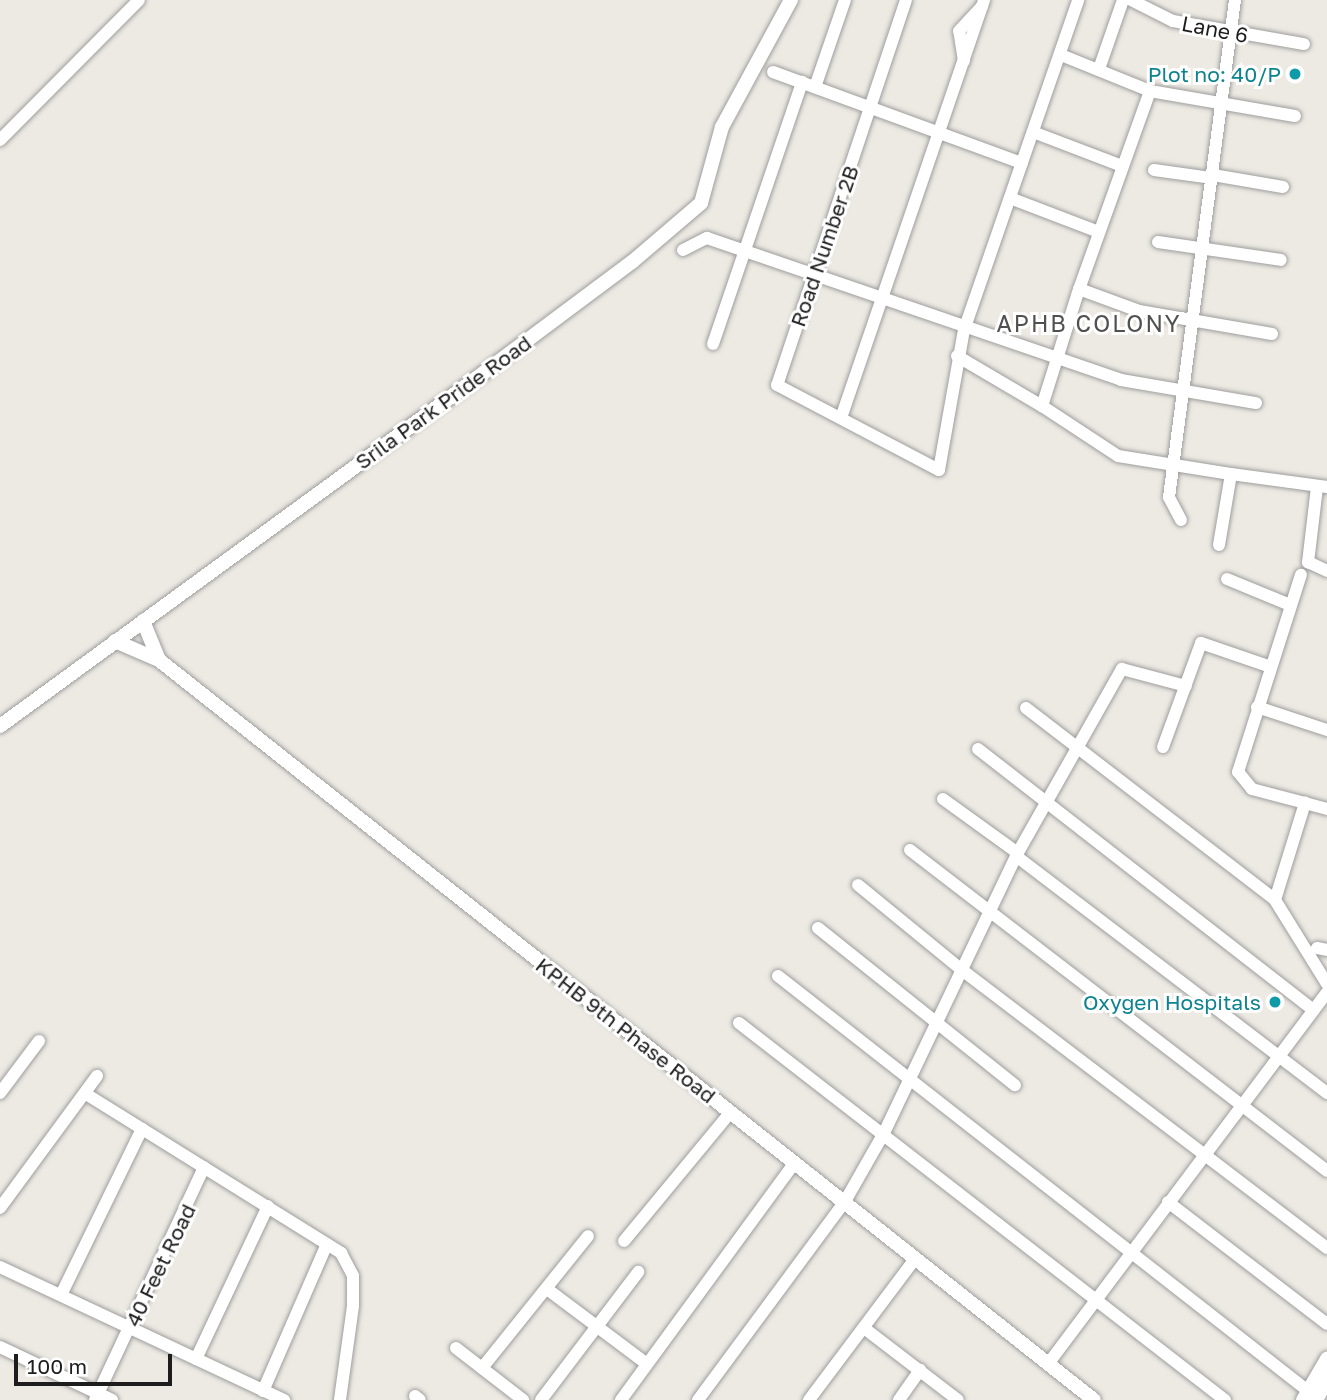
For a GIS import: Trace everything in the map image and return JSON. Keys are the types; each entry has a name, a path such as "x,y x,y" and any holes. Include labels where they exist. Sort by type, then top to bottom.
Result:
{"street":[{"path":"0,140 139,0"},
{"name":"Srila Park Pride Road","path":"0,726 632,262 701,202 722,127 790,0"},
{"path":"713,344 742,250 845,0"},
{"name":"Road Number 2B","path":"841,418 777,385 906,0"},
{"path":"983,3 959,32 964,61 937,131 841,418 939,470 957,356 964,330 1078,0"},
{"path":"1099,69 1123,0"},
{"name":"Lane 6","path":"1131,0 1173,21 1231,34 1304,44"},
{"path":"1181,520 1169,497 1235,0"},
{"path":"1061,55 1150,91 1295,116"},
{"path":"773,72 1023,163"},
{"path":"1042,406 1079,289 1150,91"},
{"path":"1033,132 1122,166"},
{"path":"1154,170 1283,187"},
{"path":"1010,198 1099,232"},
{"path":"683,250 707,238 964,330 1121,380 1256,403"},
{"path":"1158,242 1281,260"},
{"path":"1079,289 1139,311 1272,334"},
{"path":"957,356 1042,406 1118,456 1322,487 1308,562 1327,571"},
{"path":"1219,545 1231,474"},
{"path":"1301,575 1270,667 1239,778 1252,789 1327,809"},
{"path":"1227,579 1290,605"},
{"name":"KPHB 9th Phase Road","path":"142,621 159,660"},
{"name":"KPHB 9th Phase Road","path":"115,641 159,660 1094,1400"},
{"path":"1163,747 1201,643 1270,667"},
{"path":"698,1400 844,1203 884,1133 909,1076 939,1023 1017,854 1122,669 1186,686"},
{"path":"1258,707 1327,730"},
{"path":"1026,708 1275,900 1327,984"},
{"path":"978,748 1313,1010"},
{"path":"943,799 1276,1057 1327,1093"},
{"path":"1275,900 1304,803"},
{"path":"910,850 1327,1171"},
{"path":"858,885 962,970 1327,1248"},
{"path":"818,928 1015,1085"},
{"path":"778,976 1132,1251 1309,1397"},
{"path":"1048,1364 1203,1154 1327,993"},
{"path":"739,1023 1225,1400"},
{"path":"0,1093 39,1041"},
{"path":"0,1208 97,1076"},
{"path":"86,1094 268,1206 327,1244 349,1263 353,1276 340,1400"},
{"path":"624,1241 730,1113"},
{"path":"61,1296 142,1129"},
{"path":"621,1400 794,1164"},
{"name":"40 Feet Road","path":"97,1397 204,1167"},
{"path":"1168,1202 1327,1324"},
{"path":"196,1359 268,1206"},
{"path":"482,1368 588,1236"},
{"path":"263,1391 327,1244"},
{"path":"809,1400 915,1259"},
{"path":"0,1267 284,1400"},
{"path":"541,1400 638,1272"},
{"path":"547,1289 647,1364"},
{"path":"864,1328 958,1400"},
{"path":"0,1347 97,1397 112,1400"},
{"path":"456,1348 523,1400"},
{"path":"1309,1397 1327,1359"},
{"path":"899,1400 920,1370"},
{"path":"1309,1397 1327,1380"}],"place":[{"name":"Plot no: 40/P","path":"1295,74"},
{"name":"Oxygen Hospitals","path":"1275,1002"}],"district":[{"name":"APHB COLONY","path":"1089,323"}]}
